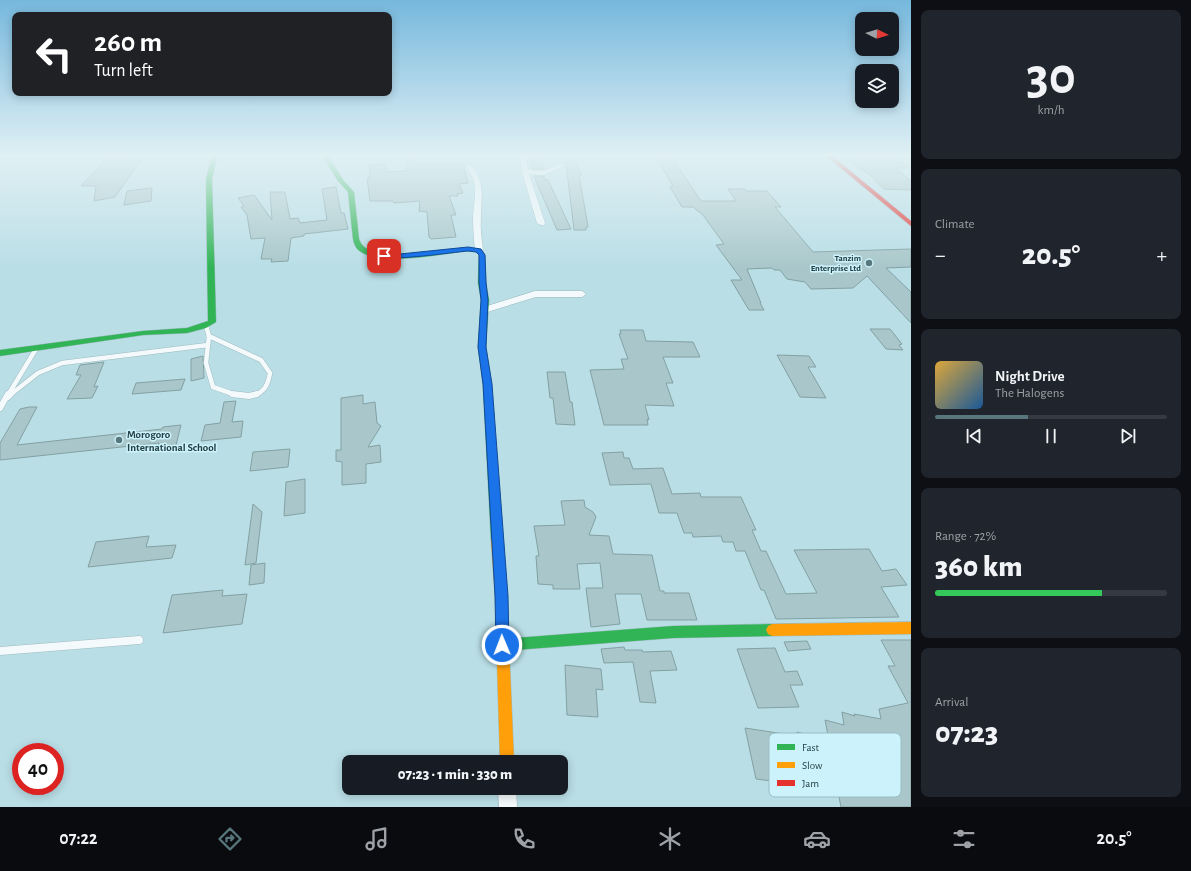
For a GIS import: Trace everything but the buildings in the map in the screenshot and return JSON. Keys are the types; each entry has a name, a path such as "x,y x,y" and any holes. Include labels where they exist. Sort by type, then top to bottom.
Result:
{"street":[{"path":"0,353 147,333 194,330 206,326 212,322 209,193"},
{"path":"350,193 355,219 356,241 359,248 364,252 384,256 400,256 451,250 479,250"},
{"path":"478,193 477,231 479,250 482,255 484,310 482,347 487,384 502,596 506,755"},
{"path":"531,193 541,223"},
{"path":"873,193 911,224"},
{"path":"484,310 534,294 582,294"},
{"path":"502,645 673,632 911,628"},
{"path":"508,795 508,807"}],"lane":[{"path":"206,326 209,336 206,363 213,387 225,394 249,397 262,394 270,384 270,373 261,360 209,336"},
{"path":"8,397 38,373 62,363 208,345"},
{"path":"0,408 8,397 36,348"},
{"path":"0,651 139,640"}],"path":[{"path":"659,193 669,205 682,212"}],"traffic: fast":[{"path":"0,353 143,333 195,329 212,322 209,193"},
{"path":"351,193 356,239 358,246 364,251 386,256 400,256 468,249 479,250 482,255 482,283 485,300 482,347 487,385 497,540"},
{"path":"502,645 673,632 772,630"}],"traffic: slow":[{"path":"497,540 501,596 507,755"},
{"path":"772,630 911,628"}],"traffic: jam":[{"path":"873,193 911,224"}],"place":[{"name":"Tanzim Enterprise Ltd","path":"869,263"},
{"name":"Morogoro International School","path":"119,440"}],"route":[{"path":"384,256 400,256 468,249 479,250 482,255 482,282 485,300 482,347 487,384 502,596 502,645"}]}
